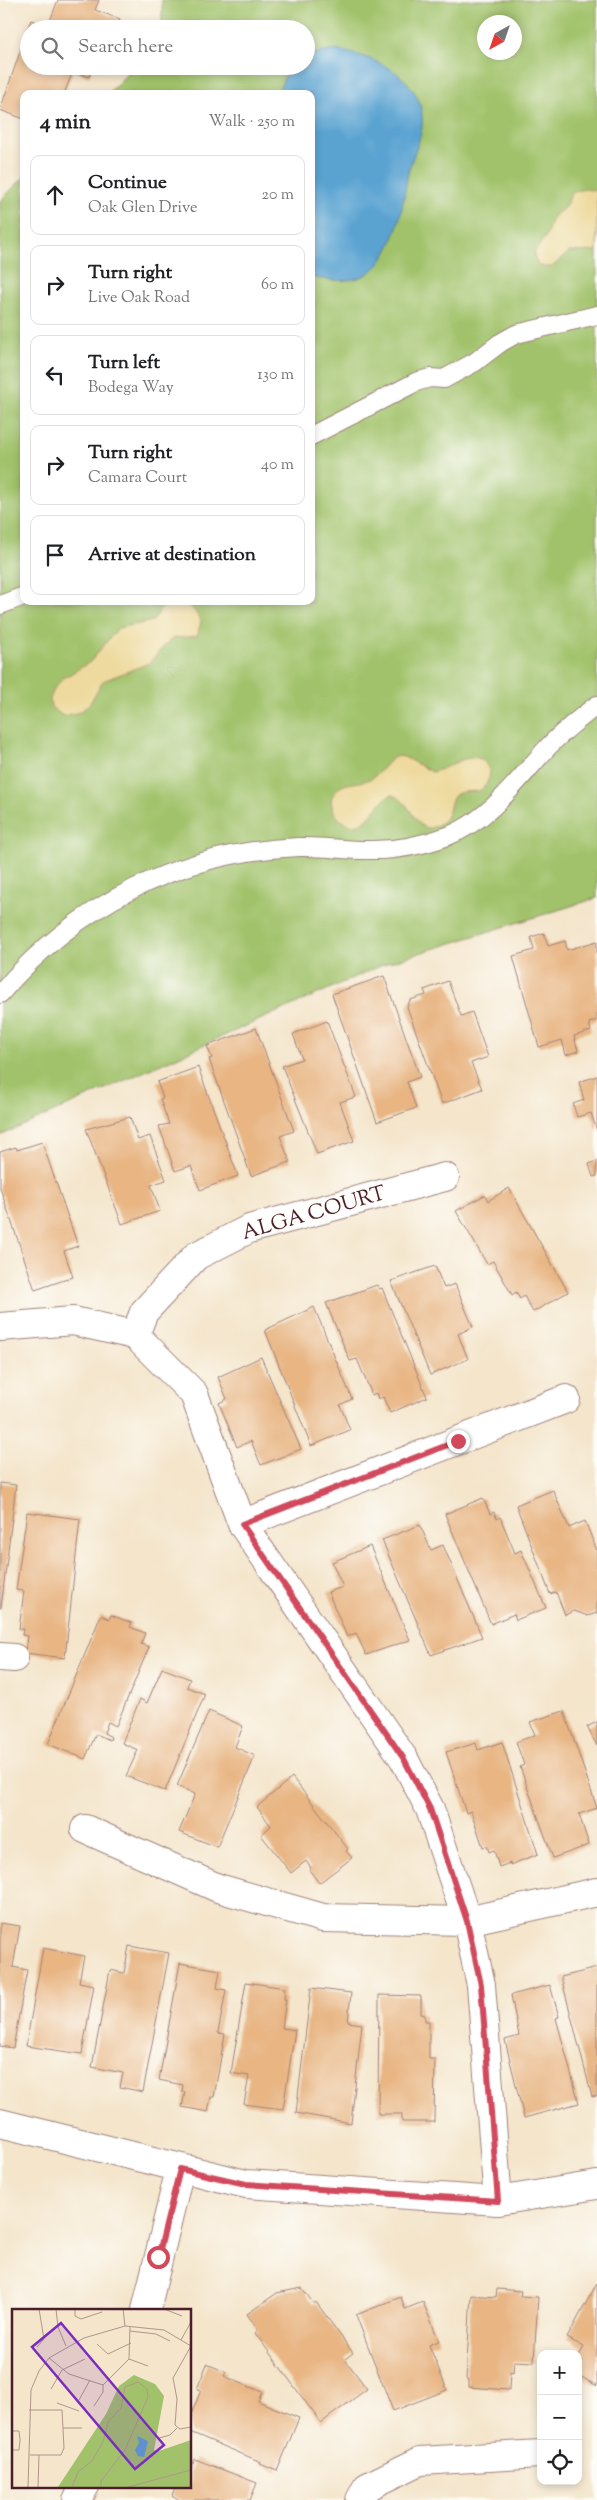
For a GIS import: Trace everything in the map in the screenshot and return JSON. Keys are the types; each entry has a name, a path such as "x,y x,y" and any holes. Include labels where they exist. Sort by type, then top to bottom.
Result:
{"street":[{"name":"ALGA COURT","path":"135,1335 144,1312 196,1256 249,1229 445,1177"},
{"path":"0,1327 74,1321 135,1335 194,1394 242,1524 404,1759 430,1809 467,1921 481,1985 498,2201"},
{"path":"242,1524 566,1399"},
{"path":"85,1829 218,1888 323,1918 467,1921 597,1892"},
{"path":"0,2123 246,2184 498,2201 597,2185"},
{"path":"146,2309 180,2169"},
{"path":"360,2500 367,2487 420,2460 537,2454"},
{"path":"77,2500 84,2488"}],"lane":[{"path":"315,434 416,382 430,378 444,379 475,362 500,342 516,334 597,315"},
{"path":"0,605 20,598"},
{"path":"0,994 23,966 71,925 145,882 172,871 240,853 274,848 394,849 447,836 468,826 483,816 549,745 597,705"}],"green space":[{"path":"162,0 597,0 597,898 387,963 0,1136 0,201 20,181 20,605 315,605 315,90 111,90 126,75 315,75 315,20 162,20"}],"sand":[{"path":"585,189 597,191 597,251 569,252 552,267 538,265 534,256 535,251 546,236 552,218 565,207 572,192"},
{"path":"166,605 188,605 191,607 201,622 197,636 174,638 149,663 103,681 90,703 80,712 63,716 51,707 50,699 54,689 62,679 90,662 118,628 153,621 162,607"},
{"path":"397,756 404,757 432,772 465,759 480,759 486,764 490,774 484,787 480,790 462,792 454,796 448,814 444,820 434,827 427,828 421,825 406,805 392,795 380,804 363,822 357,825 341,820 335,813 331,799 338,788 374,777 389,761"}],"water":[{"path":"334,50 365,57 381,64 407,82 416,95 421,110 422,127 408,171 400,216 392,242 379,264 370,272 349,280 315,278 315,90 279,90 286,75 315,75 315,53"}],"building":[{"path":"58,0 99,0 95,10 120,19 120,20 50,20"},
{"path":"20,52 20,75 71,75 66,90 20,90 20,118 0,110"},
{"path":"544,933 548,946 565,941 567,950 597,941 597,1020 589,1023 591,1031 574,1036 578,1051 566,1055 562,1040 539,1047 513,956 534,950 531,937"},
{"path":"384,976 420,1077 407,1082 416,1108 377,1122 332,994"},
{"path":"448,981 461,1016 472,1012 488,1057 471,1063 482,1089 442,1104 407,1007 410,1000 426,995 424,990"},
{"path":"327,1021 356,1097 340,1102 354,1141 317,1154 282,1066 302,1059 293,1034"},
{"path":"256,1028 294,1131 280,1136 290,1162 251,1176 209,1059 212,1058 207,1046"},
{"path":"198,1067 238,1176 200,1190 191,1166 175,1171 159,1126 169,1124 160,1099 163,1098 157,1082"},
{"path":"597,1076 597,1131 591,1113 577,1117 573,1104 584,1100 579,1082"},
{"path":"130,1117 138,1140 150,1136 166,1180 151,1185 160,1211 122,1224 86,1129"},
{"path":"42,1142 78,1246 64,1251 73,1277 35,1290 0,1188 0,1152 16,1147 17,1150"},
{"path":"597,1161 597,1176 593,1177 589,1164"},
{"path":"509,1188 568,1292 533,1312 524,1296 520,1299 516,1292 512,1295 493,1261 487,1264 456,1211 485,1195 488,1201"},
{"path":"435,1266 444,1288 455,1284 473,1327 458,1334 468,1359 430,1375 391,1281"},
{"path":"377,1285 379,1289 382,1288 427,1397 390,1413 383,1397 378,1399 376,1393 372,1395 357,1359 350,1361 326,1303"},
{"path":"314,1307 352,1399 340,1405 350,1430 311,1446 265,1330"},
{"path":"261,1357 301,1449 261,1465 251,1441 237,1447 219,1403 227,1399 218,1377"},
{"path":"0,1483 16,1485 1,1608 0,1608"},
{"path":"553,1490 569,1528 585,1521 597,1551 597,1613 588,1616 574,1611 565,1615 556,1592 550,1594 516,1505"},
{"path":"483,1498 490,1514 494,1512 497,1519 500,1517 515,1553 521,1550 546,1608 516,1620 514,1614 491,1624 445,1514"},
{"path":"27,1512 80,1519 65,1658 25,1653 27,1636 22,1635 23,1629 19,1629 24,1591 16,1590"},
{"path":"420,1525 431,1550 443,1545 482,1637 431,1655 382,1540"},
{"path":"370,1546 410,1640 366,1655 356,1633 347,1637 328,1592 343,1587 332,1562"},
{"path":"101,1615 109,1619 111,1615 132,1623 130,1627 145,1633 141,1644 149,1647 116,1726 108,1722 104,1733 111,1737 110,1740 96,1734 85,1759 48,1744"},
{"path":"162,1668 190,1679 187,1687 205,1694 165,1791 126,1776 138,1750 122,1743 140,1699 147,1703"},
{"path":"209,1711 243,1726 235,1747 255,1756 217,1847 179,1832 195,1794 177,1786"},
{"path":"564,1711 597,1808 579,1814 589,1845 553,1858 520,1767 524,1765 516,1742 535,1735 530,1722"},
{"path":"597,1722 597,1746 587,1727"},
{"path":"502,1742 538,1854 510,1865 510,1863 499,1867 494,1850 489,1852 487,1846 483,1847 471,1811 466,1813 446,1752 476,1743 478,1750"},
{"path":"292,1777 348,1849 346,1851 352,1858 319,1883 309,1870 311,1868 306,1861 291,1873 261,1835 271,1826 257,1807"},
{"path":"0,1923 20,1926 13,1967 27,1970 13,2048 0,2046"},
{"path":"129,1946 169,1953 143,2092 120,2087 123,2073 92,2067 110,1970 124,1973"},
{"path":"43,1948 84,1956 79,1982 94,1985 82,2054 26,2046"},
{"path":"180,1963 220,1970 217,1988 226,1990 218,2033 225,2034 214,2097 211,2097 208,2112 182,2107 185,2092 182,2092 183,2085 159,2080"},
{"path":"597,1968 597,2096 592,2097 561,1977"},
{"path":"246,1982 285,1988 284,1999 286,1999 282,2028 295,2030 283,2109 244,2104 249,2076 231,2073"},
{"path":"550,1985 559,2017 556,2018 579,2103 524,2118 505,2040 519,2036 511,1995"},
{"path":"311,1988 351,1993 348,2022 362,2024 351,2123 296,2113"},
{"path":"379,1995 421,1996 421,2014 425,2015 425,2021 429,2021 429,2059 435,2059 434,2122 402,2122 402,2114 378,2114"},
{"path":"597,2283 597,2386 582,2377 582,2350 584,2347 567,2338"},
{"path":"302,2288 314,2304 316,2302 353,2353 345,2359 367,2389 321,2423 255,2333 258,2330 247,2314 277,2293"},
{"path":"497,2289 521,2291 520,2296 538,2297 534,2362 514,2361 513,2373 510,2372 509,2390 468,2387 468,2380 466,2379 471,2295 496,2297"},
{"path":"401,2297 405,2309 423,2302 439,2341 429,2345 447,2390 393,2411 356,2315"},
{"path":"207,2364 226,2372 224,2376 262,2392 258,2401 299,2418 277,2471 260,2464 261,2462 191,2432 191,2415 201,2390 197,2389"},
{"path":"195,2459 257,2483 250,2500 178,2500 172,2496 175,2488 191,2488 191,2469"}],"route":[{"path":"158,2257 180,2169 246,2184 498,2201 481,1985 467,1921 430,1809 404,1759 242,1524 458,1441"}]}
